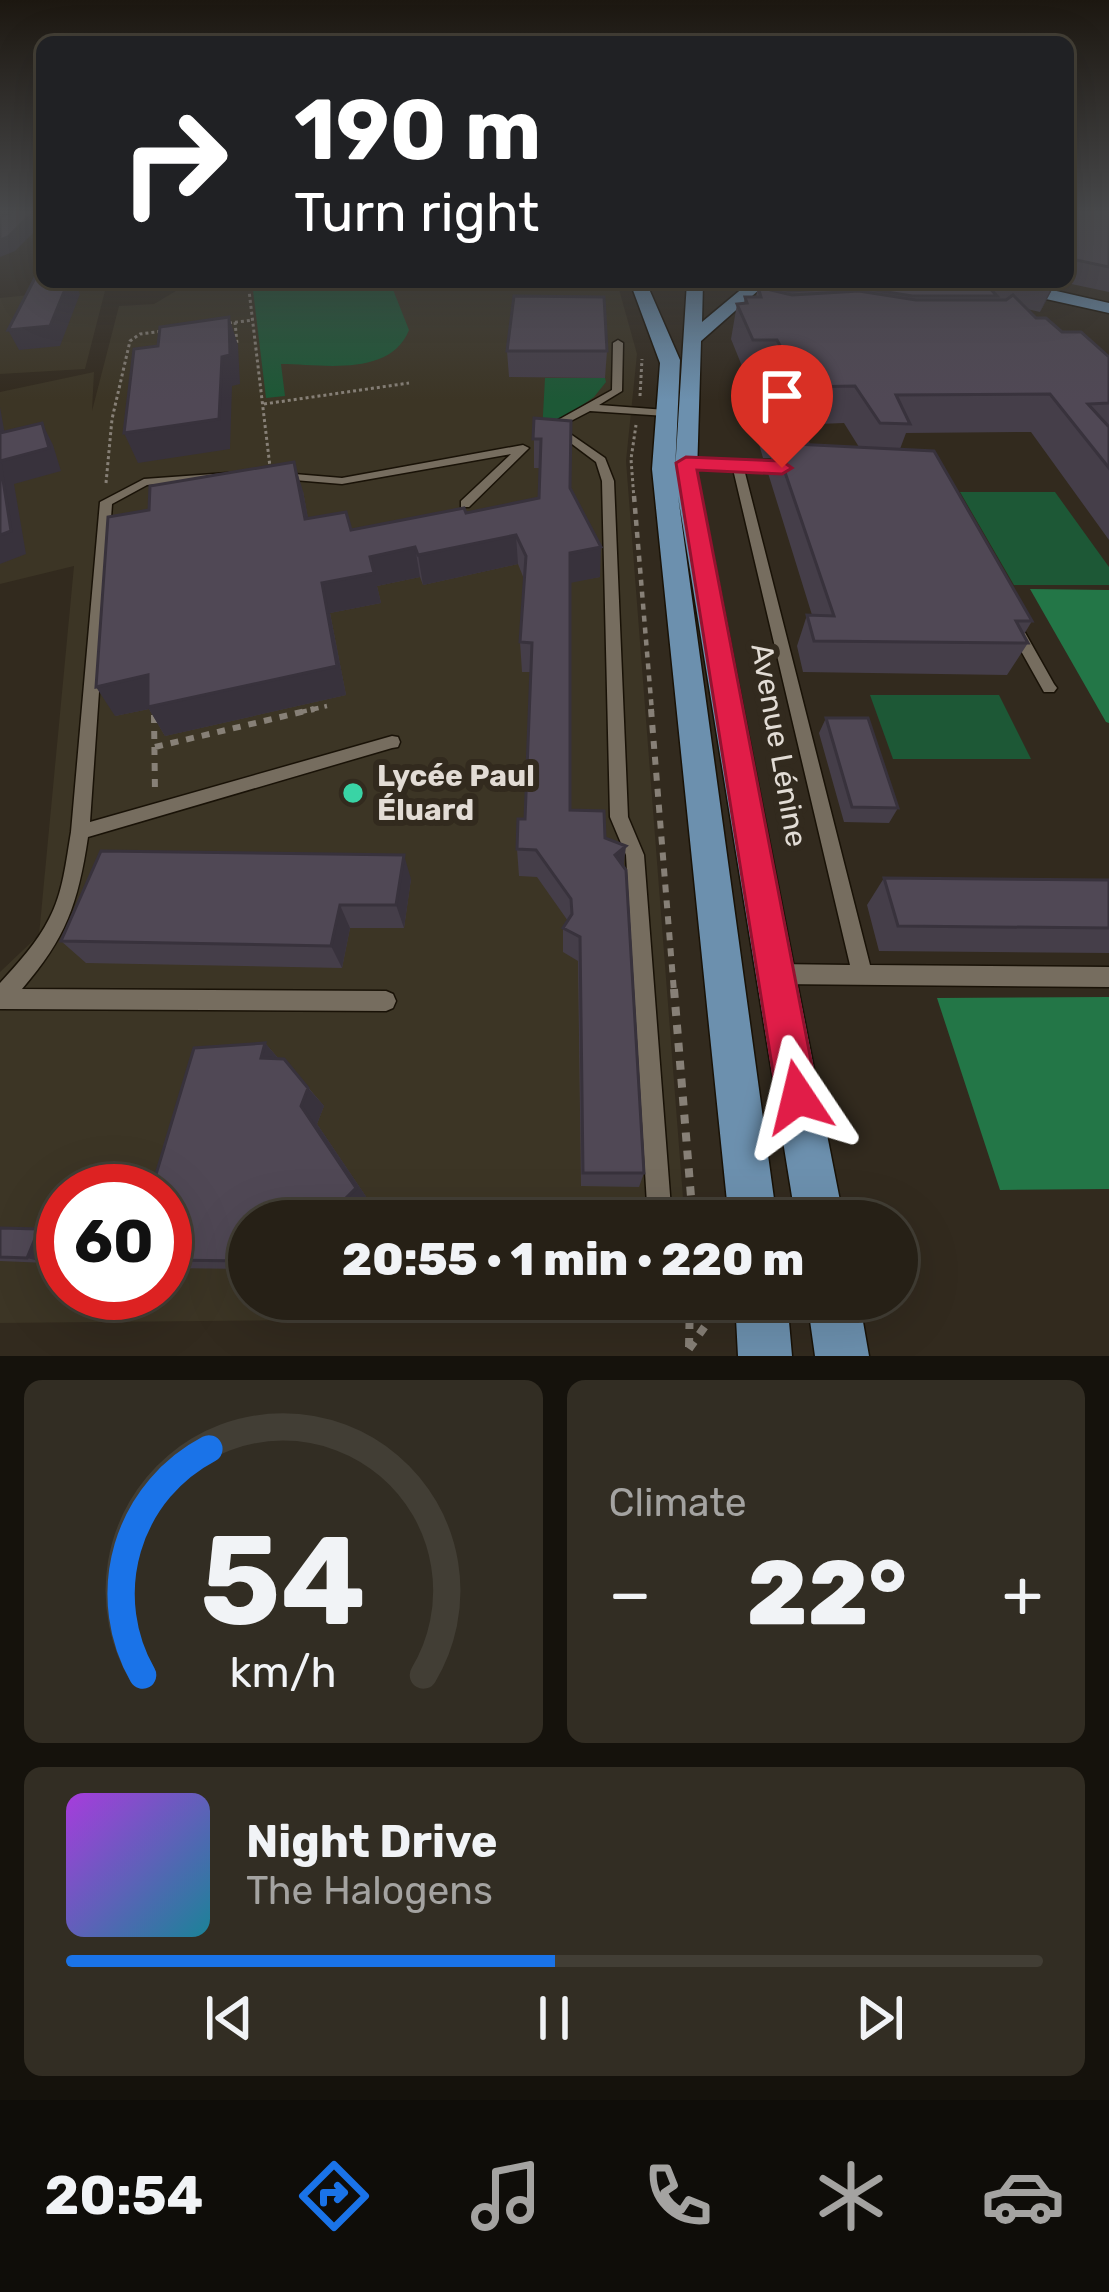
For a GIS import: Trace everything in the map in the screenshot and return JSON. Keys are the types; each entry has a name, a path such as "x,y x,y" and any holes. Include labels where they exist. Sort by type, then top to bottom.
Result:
{"main road":[{"path":"642,288 681,351 738,311 755,288"},
{"name":"Avenue Lénine","path":"679,288 686,463 816,1200"},
{"name":"Avenue Lénine","path":"694,288 681,351 652,412 663,469 750,1200"},
{"path":"1052,295 1109,308"},
{"path":"762,1320 765,1356"},
{"path":"836,1320 842,1356"}],"lane":[{"path":"561,432 562,422 617,391 618,343"},
{"path":"589,408 652,412"},
{"path":"271,476 342,482 561,432"},
{"path":"561,432 601,460 608,481 619,817 635,855 659,1200"},
{"path":"465,504 533,441"},
{"path":"686,463 803,468"},
{"path":"738,467 863,975"},
{"path":"0,998 53,939 69,902 80,832 106,502 144,482 238,476"},
{"path":"1006,611 1049,688"},
{"path":"80,832 392,742"},
{"path":"775,974 1109,977"},
{"path":"0,998 386,1001"}],"path":[{"path":"249,288 271,476"},
{"path":"212,325 253,320"},
{"path":"235,322 237,344"},
{"path":"106,502 112,419 127,347 140,334 172,330"},
{"path":"638,340 652,412 631,459 691,1200"},
{"path":"127,347 136,351"},
{"path":"264,404 409,383"},
{"path":"154,747 327,706"},
{"path":"154,716 155,810"},
{"path":"689,1320 688,1349 708,1320"}],"shaded area":[{"path":"106,288 85,369 0,374 0,298"},
{"name":"Lycée Paul Éluard","path":"181,288 619,288 637,354 626,461 682,1200 228,1200 228,1320 302,1320 0,1323 0,972 39,935 74,566 0,584 0,392 94,372 92,411 119,306 154,304"}],"green space":[{"path":"253,288 392,288 409,330 400,345 386,356 352,365 281,364 285,396 266,398"},
{"path":"545,378 605,378 606,382 594,397 542,433"},
{"path":"960,492 1055,492 1109,567 1109,585 1014,585"},
{"path":"1030,589 1109,590 1109,723 1106,722"},
{"path":"870,695 999,695 1031,759 893,759"},
{"path":"1109,997 1109,1189 1000,1190 937,998"}],"building":[{"path":"35,278 36,288 66,288 50,326 8,330"},
{"path":"758,288 792,295 859,291 916,300 1006,300 1013,295 1036,318 1046,318 1062,332 1081,332 1109,357 1109,403 1088,404 1109,427 1109,468 1050,394 896,395 910,424 880,423 855,386 803,387 777,340 753,340 737,304 747,303 745,297 761,297"},
{"path":"776,288 840,288 790,291"},
{"path":"862,288 990,288 997,296 912,296"},
{"path":"514,296 604,297 607,351 507,351"},
{"path":"229,317 230,355 222,357 219,419 124,433 134,349 158,346 160,327"},
{"path":"534,418 571,421 570,488 601,547 570,553 570,810 604,811 605,838 626,846 615,855 626,870 644,1173 583,1173 580,937 563,928 572,914 571,899 536,850 517,849 518,819 525,819 532,643 520,642 526,556 516,535 418,555 415,547 370,557 374,573 322,583 337,666 148,707 148,675 96,687 108,517 149,510 150,486 294,462 305,519 346,512 351,530 464,508 466,513 539,498 541,439 533,439"},
{"path":"42,423 49,448 0,461 0,433"},
{"path":"762,428 802,428 808,443 767,442"},
{"path":"775,443 934,451 1032,621 1016,621 1028,643 814,641 807,615 834,616"},
{"path":"0,461 11,531 0,535"},
{"path":"826,718 868,718 898,808 852,807"},
{"path":"101,851 404,855 396,905 340,905 331,946 61,941"},
{"path":"884,878 1109,880 1109,928 898,926"},
{"path":"265,1043 261,1058 284,1059 308,1088 301,1106 356,1188 344,1200 228,1200 228,1261 192,1260 192,1164 159,1164 194,1048"},
{"path":"0,1228 36,1229 27,1258 0,1257"}],"place":[{"name":"Lycée Paul Éluard","path":"353,793"}],"route":[{"path":"782,468 686,463 798,1097"}]}
